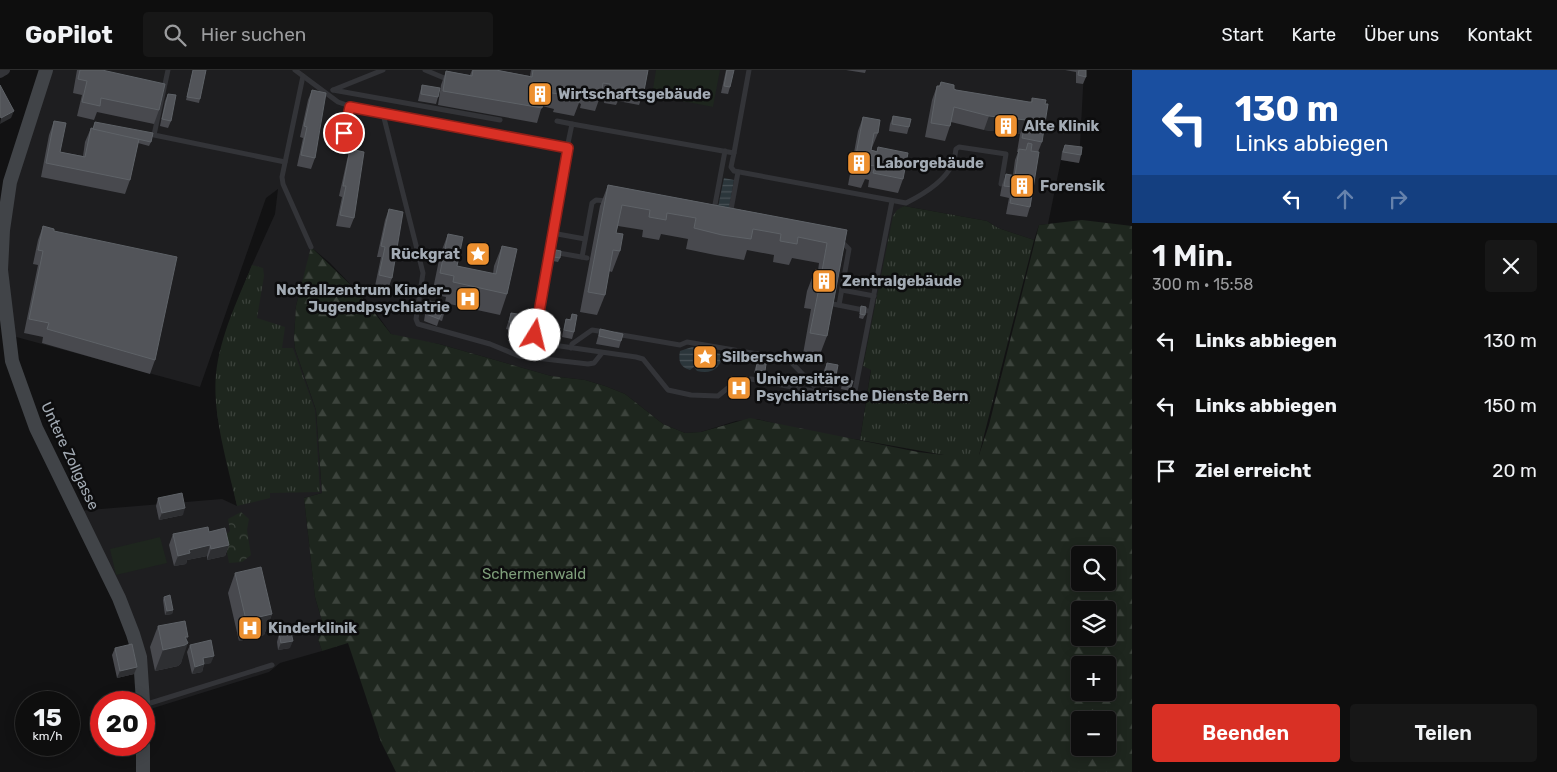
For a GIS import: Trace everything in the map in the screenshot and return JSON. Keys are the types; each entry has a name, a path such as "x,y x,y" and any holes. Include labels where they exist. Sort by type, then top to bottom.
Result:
{"street":[{"path":"0,73 6,70"},
{"name":"Untere Zollgasse","path":"46,70 10,182 3,232 1,270 12,361 36,428 116,592 133,634 140,657 143,691"},
{"path":"143,756 143,772"}],"lane":[{"path":"154,135 168,70"},
{"path":"295,70 350,107 568,148"},
{"path":"326,92 382,70"},
{"path":"425,70 459,84"},
{"path":"749,70 731,169 738,172 906,203 931,188 949,170 954,163 956,149 959,147 1006,154 1001,184"},
{"path":"303,76 285,162 283,184 311,247"},
{"path":"333,90 500,120"},
{"path":"154,94 163,95"},
{"path":"344,133 350,107"},
{"path":"383,114 424,273 416,319 418,324 490,344 519,356 588,364 594,363 602,353"},
{"path":"557,121 734,153"},
{"path":"572,124 535,335 543,343 602,353 614,353 643,360 668,390 691,395 718,396 734,384 751,378 848,398 854,396 892,201"},
{"path":"146,133 285,162"},
{"path":"713,217 725,151"},
{"path":"729,220 738,172"},
{"path":"553,252 585,258 585,239 594,201 618,203"},
{"path":"721,219 737,222"},
{"path":"552,233 585,239"},
{"path":"831,242 844,244 849,249 842,290 836,305 868,310"},
{"path":"842,290 874,296"},
{"path":"571,348 572,344 592,330 680,346 687,342 725,348 792,361 817,389 817,392"},
{"path":"155,701 272,665"}],"shaded area":[{"name":"Universitäre Psychiatrische Dienste Bern","path":"47,70 1084,70 1079,163 1061,160 1048,224 1039,225 1034,240 998,228 987,221 904,206 895,213 863,366 871,369 860,440 819,434 757,419 736,421 701,432 685,433 663,424 625,394 605,386 585,380 551,376 439,344 402,338 391,334 371,306 330,263 312,248 296,306 294,338 295,349 316,410 322,493 304,498 315,597 324,628 318,639 322,651 280,663 269,672 155,708 155,691 143,691 141,667 77,511 222,499 237,506 217,415 216,374 229,322 275,214 278,189 266,198 200,387 9,335 3,230"},
{"path":"724,178 734,180 729,209 718,207"},
{"path":"692,347 721,354 723,357 719,365 713,370 706,372 697,371 694,367 690,370 682,365 679,355 680,351"}],"green space":[{"path":"656,70 720,70 713,107 652,95"},
{"path":"904,206 987,221 998,228 1034,240 979,455 944,455 860,440 871,370 863,366 893,216 897,210"},
{"name":"Schermenwald","path":"1082,220 1132,226 1132,772 396,772 381,742 348,643 322,651 318,639 324,628 315,597 304,498 322,493 316,410 295,349 294,338 296,306 311,247 358,292 391,334 439,344 551,376 585,380 605,386 625,394 663,424 685,433 701,432 750,418 918,452 944,455 979,455 989,425 1039,225"},
{"path":"252,265 263,268 264,276 257,318 285,327 282,348 293,348 315,410 320,492 270,493 270,498 237,506 225,457 215,390 218,360 225,332"},
{"path":"241,512 249,519 247,530 251,555 242,562 229,563 224,537 230,531 228,519"},
{"path":"160,537 167,563 116,575 110,549"}],"building":[{"path":"80,70 102,70 165,84 159,110 101,98 100,106 82,102 87,81 78,79"},
{"path":"193,70 206,70 200,99 187,97"},
{"path":"473,70 496,70 532,77 533,70 648,70 644,91 622,87 621,91 609,89 610,84 603,83 601,97 585,94 586,90 581,89 579,102 558,98 559,94 545,92 542,108 443,91 446,71 472,76"},
{"path":"727,70 734,70 730,87 724,86"},
{"path":"1079,70 1086,70 1086,77 1078,75"},
{"path":"941,82 954,85 956,90 1029,102 1032,102 1032,98 1046,100 1045,104 1048,104 1042,142 1022,138 1026,120 989,116 954,107 950,126 931,123 937,86 940,86"},
{"path":"0,85 14,111 1,118 0,116"},
{"path":"422,85 440,88 438,97 421,94"},
{"path":"312,90 326,93 315,158 301,155 307,127 304,126"},
{"path":"168,94 176,95 171,121 162,119"},
{"path":"893,116 911,119 909,127 892,124"},
{"path":"863,117 880,120 878,133 874,133 871,150 877,152 878,147 908,153 903,179 873,173 875,166 868,165 866,174 853,171"},
{"path":"54,121 66,123 60,152 85,157 91,128 139,139 130,180 46,163"},
{"path":"95,122 153,133 151,142 93,129"},
{"name":"Forensik","path":"1028,143 1032,144 1031,151 1039,152 1030,207 1010,203 1013,187 1004,186 1006,174 1015,176 1019,149 1026,150"},
{"path":"1065,145 1082,147 1081,155 1063,152"},
{"path":"350,149 364,152 354,218 340,215 346,186 343,186"},
{"path":"608,185 847,230 827,336 810,333 819,288 812,287 815,270 822,271 827,243 798,237 797,244 780,241 781,234 753,229 751,239 722,235 694,228 696,218 667,213 666,220 649,217 650,210 622,205 616,233 623,234 620,251 613,250 605,295 588,292"},
{"path":"389,209 403,212 392,278 379,275 385,247 381,246"},
{"path":"43,226 54,229 54,231 177,257 155,360 47,329 49,323 29,319 43,251 38,250"},
{"path":"448,234 463,237 457,266 496,274 502,246 517,249 507,294 453,282 454,276 440,273"},
{"path":"556,250 561,251 560,258 554,257"},
{"path":"429,301 446,304 444,314 442,313 439,319 426,314"},
{"path":"861,306 866,307 865,315 860,314"},
{"path":"511,313 524,315 522,325 509,322"},
{"path":"572,314 577,315 574,332 564,330 566,319 571,320"},
{"path":"542,323 552,325 550,331 541,330"},
{"path":"600,329 623,334 621,341 599,336"},
{"path":"757,362 766,364 765,371 756,370"},
{"path":"827,363 838,365 835,381 824,379"},
{"path":"843,379 853,381 851,387 842,386"},
{"path":"182,493 185,508 162,513 158,498"},
{"path":"208,527 209,532 225,528 229,545 211,549 210,545 189,550 190,553 178,556 173,534"},
{"path":"261,567 272,614 246,620 235,573"},
{"path":"170,595 173,610 167,611 164,597"},
{"path":"185,621 188,637 185,637 188,643 163,650 158,626"},
{"path":"291,632 293,641 281,643 279,634"},
{"path":"211,640 214,656 203,658 204,664 195,667 190,645"},
{"path":"132,644 137,667 120,671 115,648"}],"place":[{"name":"Wirtschaftsgebäude","path":"540,94"},
{"name":"Alte Klinik","path":"1006,126"},
{"name":"Laborgebäude","path":"859,163"},
{"name":"Forensik","path":"1022,186"},
{"name":"Rückgrat","path":"478,254"},
{"name":"Zentralgebäude","path":"824,281"},
{"name":"Notfallzentrum Kinder- Jugendpsychiatrie","path":"468,299"},
{"name":"Silberschwan","path":"705,357"},
{"name":"Universitäre Psychiatrische Dienste Bern","path":"739,388"},
{"name":"Kinderklinik","path":"250,628"}],"route":[{"path":"344,133 350,107 568,148 535,335"}]}
